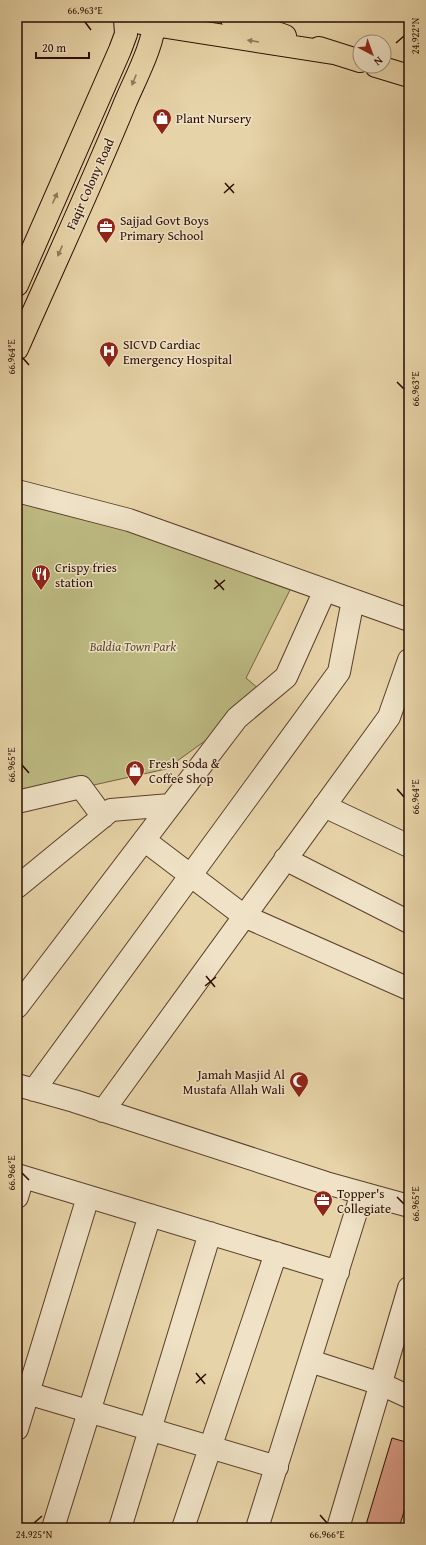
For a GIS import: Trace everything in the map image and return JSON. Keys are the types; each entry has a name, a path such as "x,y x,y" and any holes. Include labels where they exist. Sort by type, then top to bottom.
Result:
{"main road":[{"path":"231,17 352,59"},
{"path":"124,18 333,53"},
{"name":"Faqir Colony Road","path":"17,285 120,50 126,34 124,18"},
{"name":"Faqir Colony Road","path":"17,348 118,121 147,50 154,22"},
{"path":"392,71 409,76"}],"street":[{"path":"17,491 129,520 409,620"},
{"path":"17,1007 237,718 286,677 325,590"},
{"path":"352,600 339,672 190,875 25,1087 103,1110 326,1183 409,1206"},
{"path":"103,1110 389,717 409,660"},
{"path":"17,802 81,787 102,817"},
{"path":"17,887 111,810 170,805"},
{"path":"324,806 409,846"},
{"path":"144,840 244,916 409,989"},
{"path":"285,859 409,922"},
{"path":"19,1183 88,1197 338,1272"},
{"path":"257,1528 362,1193"},
{"path":"17,1429 22,1392 88,1197"},
{"path":"54,1528 150,1215"},
{"path":"120,1528 210,1233"},
{"path":"183,1528 276,1253"},
{"path":"338,1528 381,1384 405,1318 409,1288"},
{"path":"310,1361 381,1384 409,1397"},
{"path":"22,1392 277,1467"}],"green space":[{"name":"Baldia Town Park","path":"17,491 295,580 246,678 265,694 237,718 166,769 17,802"}],"building":[{"path":"392,1438 409,1443 409,1495 399,1528 365,1528"}],"place":[{"name":"Plant Nursery","path":"162,135"},
{"name":"Sajjad Govt Boys Primary School","path":"106,244"},
{"name":"SICVD Cardiac Emergency Hospital","path":"109,368"},
{"name":"Crispy fries station","path":"41,591"},
{"name":"Fresh Soda & Coffee Shop","path":"135,787"},
{"name":"Jamah Masjid Al Mustafa Allah Wali","path":"299,1098"},
{"name":"Topper's Collegiate","path":"323,1217"}]}
